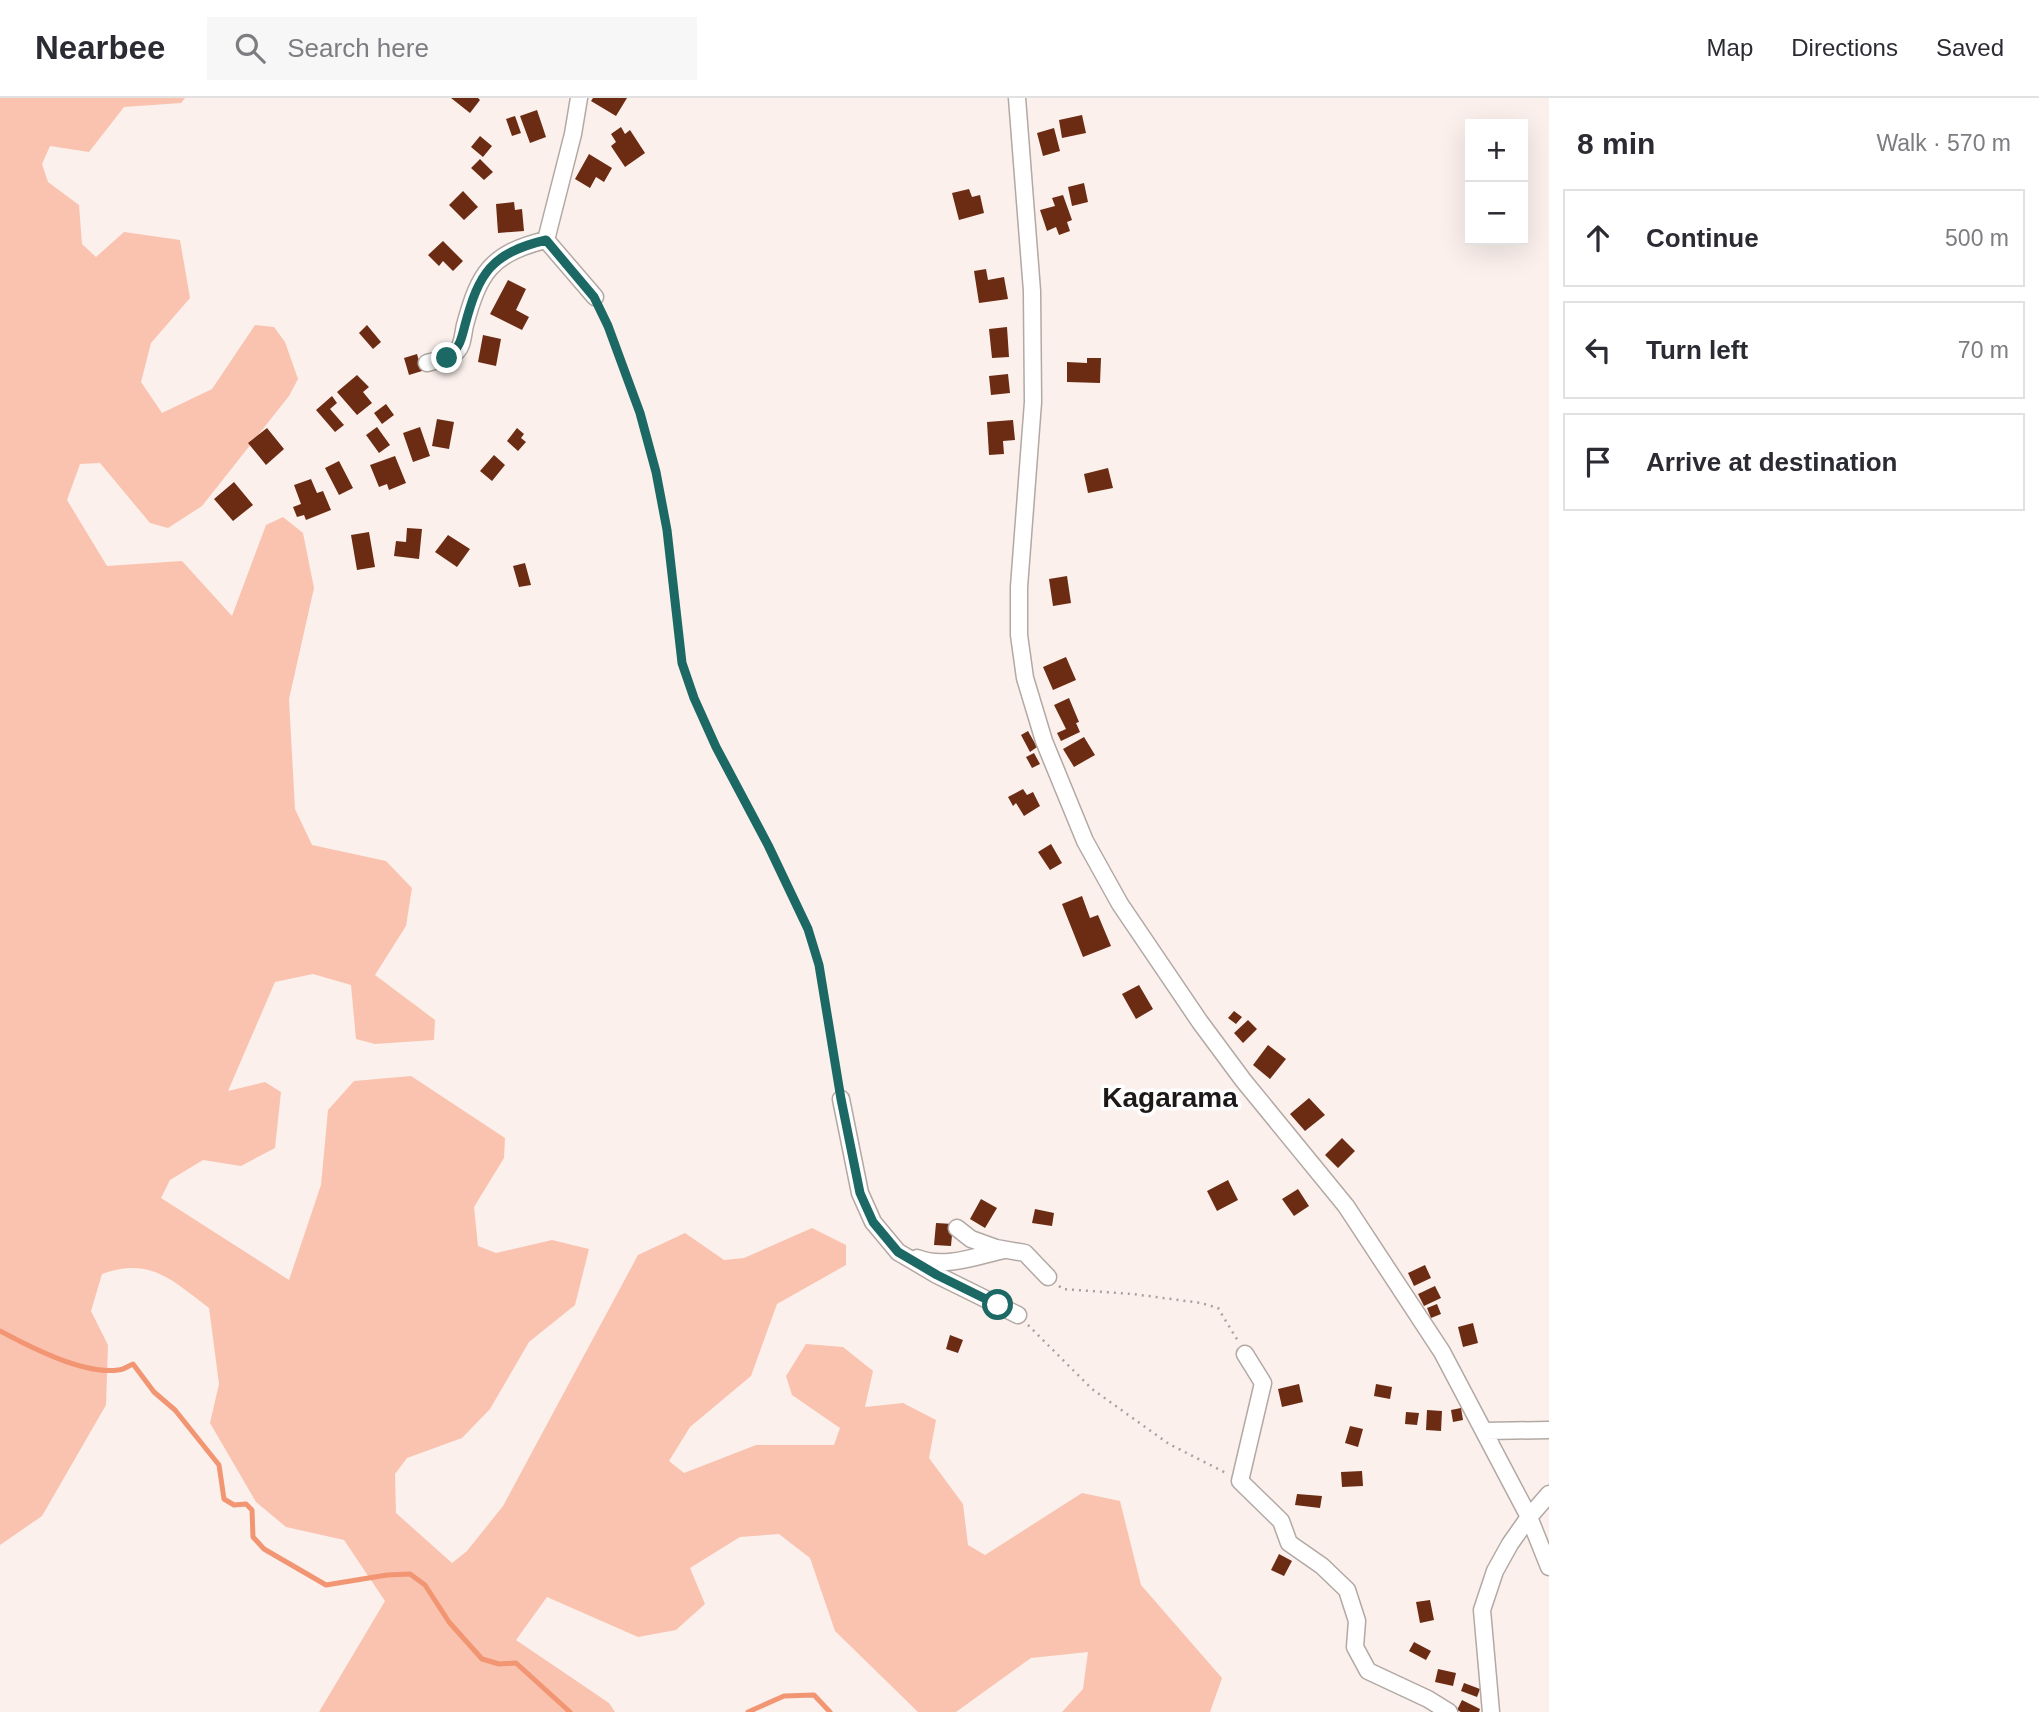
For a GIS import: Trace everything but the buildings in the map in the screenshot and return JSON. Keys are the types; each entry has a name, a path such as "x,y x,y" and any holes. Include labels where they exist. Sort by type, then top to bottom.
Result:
{"street":[{"path":"546,240 570,147 579,98"},
{"path":"1017,98 1032,291 1033,402 1019,587 1019,635 1026,678 1044,741 1085,841 1120,904 1199,1022 1346,1206 1442,1352 1529,1517 1549,1567"},
{"path":"546,240 594,297"},
{"path":"427,363 447,358 459,349 474,293 487,270 507,253 546,240"},
{"path":"841,1099 860,1193 873,1222 898,1252 937,1275 1018,1315"},
{"path":"957,1228 971,1239 1004,1250 1025,1253 1048,1277"},
{"path":"898,1252 928,1262 961,1260 1004,1250"},
{"path":"1245,1354 1263,1383 1240,1480 1281,1521 1289,1543 1322,1566 1347,1590 1357,1621 1355,1647 1368,1671 1428,1699 1449,1712"},
{"path":"1486,1431 1549,1430"},
{"path":"1491,1712 1482,1610 1495,1571 1510,1544 1549,1494"}],"path":[{"path":"594,297 608,326 640,413 656,472 667,530 682,663 716,747 768,845 808,929 819,965 841,1099"},
{"path":"1048,1277 1063,1289 1133,1294 1201,1303 1218,1308 1245,1354"},
{"path":"1018,1315 1092,1389 1169,1444 1240,1480"}],"shaded area":[{"path":"0,98 185,98 181,103 124,107 89,152 50,146 42,164 48,182 79,205 82,244 96,257 124,232 180,240 190,298 151,343 141,382 162,413 212,389 255,325 274,327 285,342 298,379 289,396 202,506 168,528 150,523 100,463 80,464 67,500 107,566 182,561 232,616 266,525 283,517 303,533 314,588 289,699 295,809 312,845 386,861 412,888 406,926 375,975 435,1020 434,1040 375,1044 356,1039 351,985 313,974 275,982 228,1091 265,1082 281,1092 275,1148 241,1166 203,1160 170,1180 161,1198 289,1280 321,1185 328,1110 354,1081 411,1076 505,1138 504,1158 474,1207 478,1246 496,1253 552,1240 589,1249 575,1305 529,1342 490,1409 462,1438 407,1458 395,1474 396,1513 452,1563 467,1551 503,1506 638,1255 685,1233 724,1260 744,1258 812,1228 846,1245 846,1265 777,1304 751,1376 690,1427 669,1461 684,1473 756,1445 834,1445 840,1428 792,1395 786,1376 806,1344 843,1347 873,1371 865,1407 903,1403 936,1420 929,1458 963,1504 968,1545 985,1555 1082,1493 1120,1501 1141,1585 1222,1678 1210,1712 1062,1712 1083,1689 1088,1652 1031,1658 956,1712 918,1712 835,1631 810,1558 779,1534 740,1537 690,1568 705,1604 676,1630 638,1637 547,1597 516,1640 609,1703 615,1712 319,1712 385,1601 344,1540 286,1527 256,1502 210,1423 219,1384 209,1308 160,1274 134,1268 102,1274 91,1311 108,1345 106,1405 42,1516 0,1545"}],"waterway":[{"path":"0,1331 26,1345 89,1368 120,1370 133,1364 154,1392 175,1410 219,1465 224,1499 234,1505 246,1504 252,1510 253,1537 264,1549 326,1585 410,1574 425,1585 449,1622 482,1659 499,1664 516,1663 570,1712"},
{"path":"748,1712 784,1696 814,1695 830,1712"}],"district":[{"name":"Kagarama","path":"1170,1097"}],"route":[{"path":"447,358 459,349 474,293 487,270 507,253 546,240 594,297 608,326 640,413 656,472 667,530 682,663 716,747 768,845 808,929 819,965 860,1193 873,1222 898,1252 998,1305"}]}
